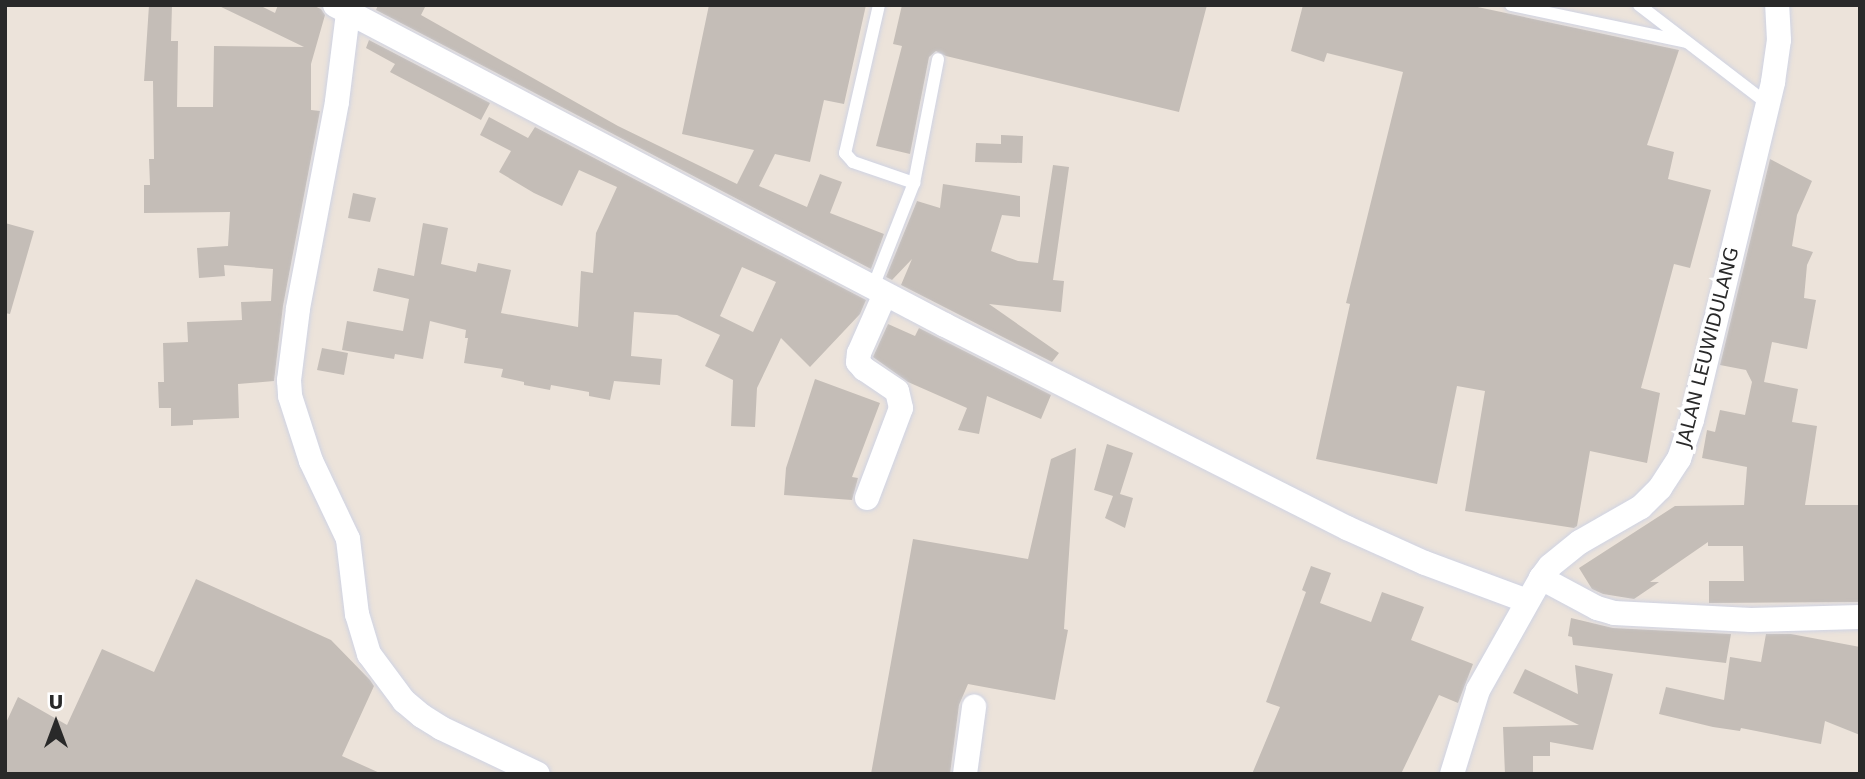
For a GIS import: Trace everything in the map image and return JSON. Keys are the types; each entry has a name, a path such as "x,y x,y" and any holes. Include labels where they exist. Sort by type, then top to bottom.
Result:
{"street":[{"name":"JALAN LEUWIDULANG","path":"1452,774 1478,690 1541,578 1550,566 1580,542 1641,507 1660,488 1679,459 1692,420 1768,104 1779,40 1777,5"},
{"path":"538,774 441,728 422,716 404,701 369,654 357,614 348,539 312,461 290,396 289,380 298,309 353,14 879,291 1347,528 1425,564 1527,601"},
{"path":"867,498 901,408 897,391 864,369 859,362 859,353 879,291"},
{"path":"1541,578 1597,608 1614,613 1751,620 1860,617"},
{"path":"965,774 974,707"}],"lane":[{"path":"879,5 845,153 853,162 914,183"},
{"path":"1511,5 1686,42"},
{"path":"1639,5 1768,104"},
{"path":"879,291 914,183 938,59"}],"building":[{"path":"149,5 172,5 171,41 178,41 177,107 213,107 214,46 304,47 217,5 259,5 275,13 278,5 312,5 321,9 325,15 311,64 311,110 320,111 283,306 274,381 238,384 239,418 193,420 193,425 171,426 171,408 159,408 158,382 164,382 163,343 188,342 187,322 242,320 241,302 271,301 273,269 224,265 225,276 199,278 197,248 228,246 230,212 144,213 144,185 150,185 149,159 154,159 153,81 144,81"},
{"path":"378,5 426,5 421,15 618,126 737,184 754,150 682,134 709,5 866,5 844,104 824,100 810,162 775,154 759,186 807,207 820,174 842,182 830,213 884,234 871,269 376,10"},
{"path":"902,5 1207,5 1179,112 946,56 936,51 929,57 910,154 876,146 902,46 893,44"},
{"path":"1303,5 1468,5 1679,50 1647,145 1674,152 1668,179 1711,190 1690,268 1674,264 1641,388 1660,393 1647,463 1590,451 1577,526 1574,528 1465,511 1485,391 1457,386 1437,484 1316,459 1350,304 1346,303 1403,72 1327,53 1324,62 1291,51"},
{"path":"369,40 490,103 481,120 390,72 395,64 366,48"},
{"path":"489,117 528,138 535,127 866,300 860,314 810,367 781,338 757,388 755,427 731,426 733,380 705,366 720,335 677,315 634,312 631,356 662,359 660,385 614,381 610,400 589,396 589,392 551,385 550,390 524,385 524,382 501,377 503,369 464,363 468,338 465,338 466,330 430,321 423,359 395,354 394,359 342,350 347,321 403,331 409,299 373,291 378,268 414,276 423,223 448,228 441,264 476,272 478,263 511,270 501,313 578,327 581,271 593,273 596,233 617,187 579,170 562,206 499,172 511,151 480,135","holes":["742,267 776,282 753,332 720,316"]},
{"path":"1001,135 1023,136 1022,163 975,162 976,143 1001,144"},
{"path":"1770,159 1812,181 1797,215 1792,246 1813,252 1807,265 1804,298 1816,300 1807,349 1772,342 1764,382 1798,389 1792,422 1817,426 1805,505 1860,505 1860,602 1709,603 1709,581 1744,581 1743,546 1708,546 1708,542 1650,582 1659,582 1634,599 1603,594 1592,589 1579,568 1675,506 1744,505 1747,467 1702,458 1707,430 1715,432 1720,410 1745,415 1752,382 1746,370 1720,365"},
{"path":"1053,165 1069,167 1053,280 1064,281 1061,312 989,304 1059,353 1052,362 901,285 912,259 892,280 886,277 917,201 940,208 943,184 1020,196 1020,217 1002,215 991,251 1018,261 1038,263"},
{"path":"353,193 376,198 370,222 348,218"},
{"path":"5,223 34,231 10,314 5,313"},
{"path":"888,324 915,336 919,328 1051,395 1041,419 987,396 979,434 958,430 967,408 908,382 873,357"},
{"path":"322,348 348,353 344,375 317,370"},
{"path":"815,379 880,403 852,477 858,478 852,500 784,495 786,468"},
{"path":"1107,444 1133,453 1120,494 1133,498 1125,528 1105,518 1113,496 1094,490"},
{"path":"1076,448 1064,629 1068,630 1055,700 968,684 959,705 950,774 871,774 913,539 1028,559 1051,459"},
{"path":"1311,566 1331,573 1320,603 1371,622 1382,592 1424,607 1411,640 1473,664 1458,703 1439,695 1401,774 1252,774 1280,707 1266,702 1306,592 1302,590"},
{"path":"196,579 331,640 370,680 374,686 342,756 382,774 5,774 5,725 18,697 67,725 102,649 154,672"},
{"path":"1571,618 1613,628 1731,634 1726,663 1573,645 1572,637 1568,636"},
{"path":"1766,634 1791,634 1860,647 1860,735 1825,721 1821,744 1741,728 1740,731 1713,727 1659,714 1666,687 1724,700 1730,657 1761,662"},
{"path":"1575,665 1613,674 1593,750 1550,742 1550,756 1533,756 1533,774 1505,774 1503,727 1579,725 1513,693 1525,669 1578,694"}]}
